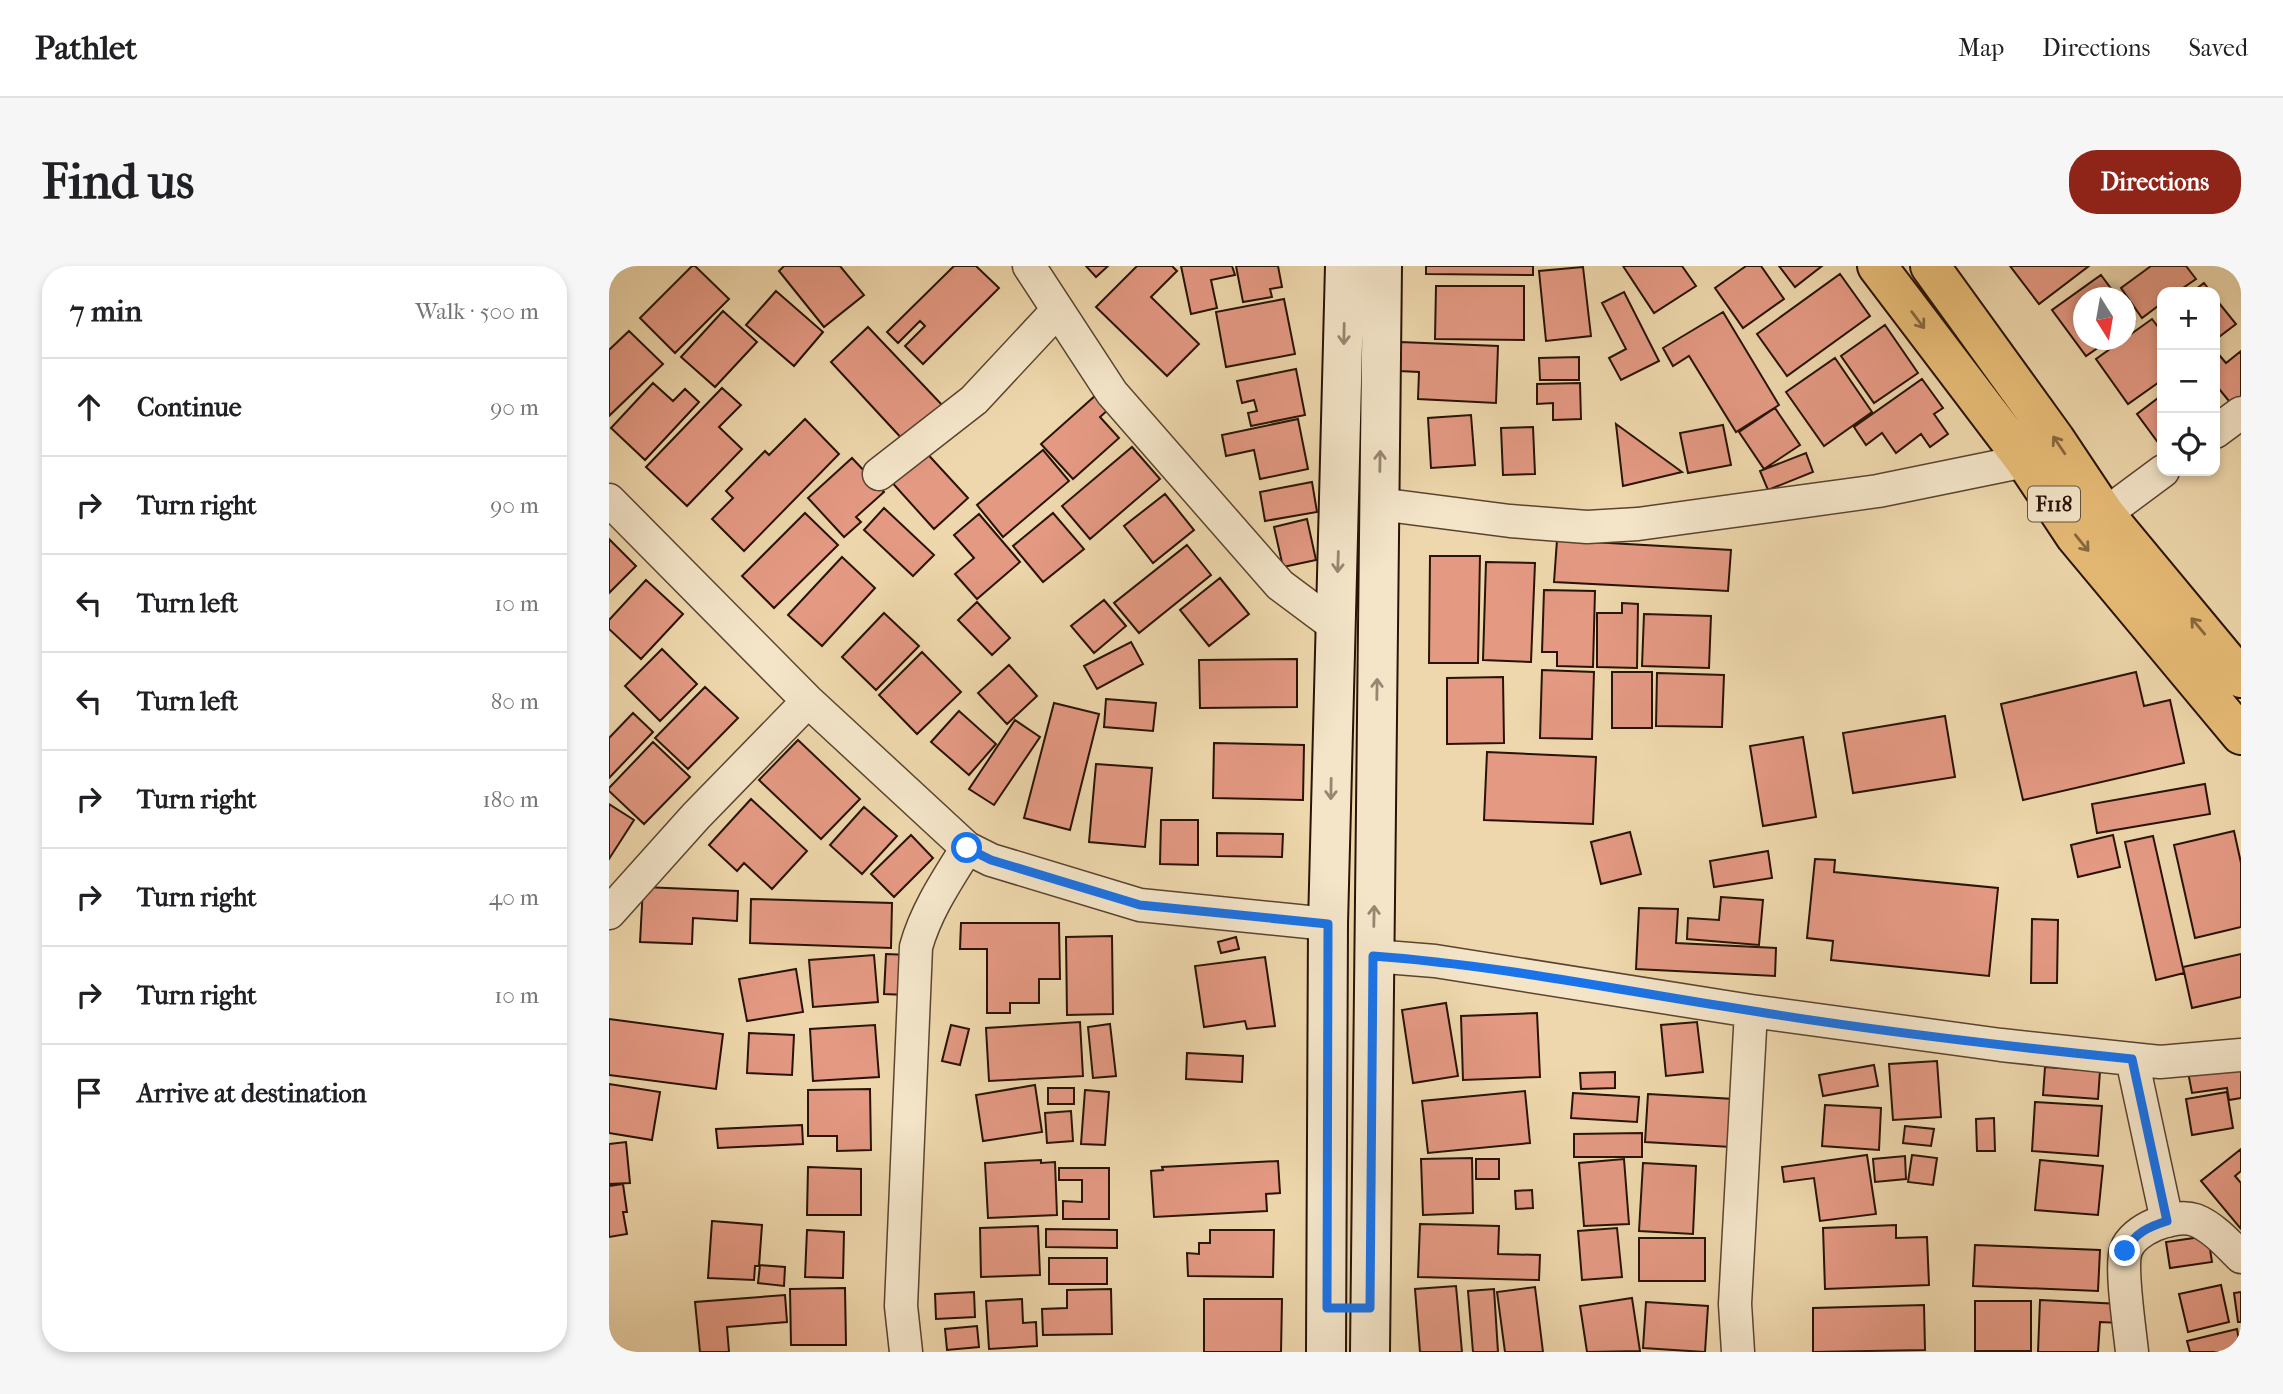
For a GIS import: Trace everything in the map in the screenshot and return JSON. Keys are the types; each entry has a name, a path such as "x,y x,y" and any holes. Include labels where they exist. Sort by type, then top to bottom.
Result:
{"main road":[{"path":"1326,1352 1328,924 1345,266"},
{"path":"1370,1352 1382,266"},
{"name":"F118","path":"1877,266 2025,461 2075,536 2241,735"},
{"name":"F118","path":"1930,266 2055,439 2105,514 2241,678"},
{"path":"1327,1308 1370,1308"}],"street":[{"path":"1028,266 1112,393 1280,585 1335,626"},
{"path":"879,474 974,400 1057,311"},
{"path":"2220,428 2241,413"},
{"path":"1379,504 1587,527 1638,524 1878,491 2025,461"},
{"path":"2105,514 2157,475"},
{"path":"609,500 808,701 967,848 991,860 1140,905 1328,924"},
{"path":"609,913 696,816 808,701"},
{"path":"906,1352 901,1306 916,947 940,889 967,848"},
{"path":"1373,956 1435,961 1751,1011 2001,1045 2160,1062 2241,1055"},
{"path":"1738,1352 1735,1304 1751,1011"},
{"path":"2132,1059 2167,1221"},
{"path":"2132,1352 2125,1251 2133,1238 2148,1227 2167,1221 2194,1219 2220,1236 2241,1257"}],"building":[{"path":"692,266 729,299 675,353 640,318"},
{"path":"784,266 840,266 864,295 824,327 779,271"},
{"path":"954,266 976,266 999,288 923,364 905,346 925,326 920,321 898,343 887,332"},
{"path":"1086,266 1108,266 1096,277"},
{"path":"1137,266 1172,266 1177,271 1151,297 1199,344 1167,376 1096,307"},
{"path":"1181,266 1232,266 1235,275 1211,280 1217,308 1191,314"},
{"path":"1236,266 1278,266 1282,287 1270,289 1272,297 1243,302"},
{"path":"1426,266 1533,266 1533,275 1426,274"},
{"path":"1623,266 1682,266 1696,286 1654,313"},
{"path":"1746,266 1761,266 1784,299 1743,328 1715,288"},
{"path":"1779,266 1822,266 1795,287"},
{"path":"2010,266 2089,266 2039,304"},
{"path":"2151,266 2186,266 2196,279 2184,287 2157,287 2157,307 2142,318 2136,309 2136,287 2122,287"},
{"path":"1583,267 1591,336 1546,341 1539,271"},
{"path":"1840,274 1870,316 1787,376 1757,334"},
{"path":"2101,275 2110,287 2084,287"},
{"path":"1436,286 1524,286 1524,340 1435,339"},
{"path":"776,291 823,332 794,366 746,325"},
{"path":"1624,292 1659,361 1621,380 1609,358 1626,349 1602,303"},
{"path":"2073,295 2073,338 2052,310"},
{"path":"1284,299 1295,354 1226,367 1216,312"},
{"path":"2220,304 2236,324 2220,336"},
{"path":"723,311 757,342 715,387 681,357"},
{"path":"1723,312 1779,405 1736,432 1689,356 1673,366 1663,348"},
{"path":"2152,319 2157,326 2157,384 2128,404 2096,359 2109,350 2136,350 2136,330"},
{"path":"1885,325 1918,373 1874,403 1841,356"},
{"path":"868,327 943,406 905,442 831,362"},
{"path":"629,331 663,364 609,416 609,350"},
{"path":"1400,342 1498,346 1496,403 1418,399 1419,372 1399,371"},
{"path":"2082,350 2095,350 2086,356"},
{"path":"2241,351 2241,400 2233,406 2220,390 2220,356 2226,363"},
{"path":"1579,357 1579,380 1540,380 1539,358"},
{"path":"1835,358 1872,412 1824,446 1786,392"},
{"path":"1296,369 1305,415 1251,426 1248,413 1257,411 1254,400 1242,403 1237,381"},
{"path":"1922,379 1943,408 1934,414 1948,434 1930,447 1921,434 1896,453 1882,433 1866,445 1854,427"},
{"path":"653,383 673,401 685,389 699,402 645,460 611,428"},
{"path":"1580,383 1581,419 1553,420 1553,403 1537,404 1537,384"},
{"path":"722,388 741,405 719,427 742,449 687,506 646,467"},
{"path":"1096,395 1109,409 1100,417 1119,438 1073,479 1041,444"},
{"path":"2157,399 2157,441 2137,414"},
{"path":"1775,408 1800,445 1764,469 1739,432"},
{"path":"1471,415 1475,465 1431,468 1428,418"},
{"path":"805,419 839,454 744,551 712,519 733,498 726,491 765,451 769,455"},
{"path":"1298,419 1308,469 1260,479 1254,450 1226,456 1222,435"},
{"path":"1616,424 1682,472 1623,486"},
{"path":"1723,425 1731,465 1688,473 1680,433"},
{"path":"1533,427 1535,474 1503,475 1501,428"},
{"path":"1132,447 1160,479 1090,539 1062,506"},
{"path":"922,448 968,498 934,529 888,478"},
{"path":"1043,450 1069,481 1003,537 977,505"},
{"path":"1806,453 1813,472 1768,490 1760,471"},
{"path":"852,458 884,492 856,517 861,522 844,537 808,498"},
{"path":"1312,482 1317,512 1265,521 1260,492"},
{"path":"1165,494 1194,530 1153,563 1124,526"},
{"path":"884,508 934,555 913,576 864,530"},
{"path":"805,513 838,545 774,608 742,576"},
{"path":"1053,513 1084,549 1043,582 1013,546"},
{"path":"979,514 1020,562 977,599 955,574 974,558 954,535"},
{"path":"1307,519 1316,560 1283,567 1274,527"},
{"path":"609,539 636,566 609,593"},
{"path":"1557,540 1731,550 1728,591 1554,582"},
{"path":"1187,545 1211,575 1139,633 1114,603"},
{"path":"1430,556 1480,556 1478,663 1429,663"},
{"path":"842,557 875,588 822,646 788,615"},
{"path":"1486,562 1535,563 1531,662 1483,660"},
{"path":"1220,578 1249,614 1209,646 1180,610"},
{"path":"646,580 683,614 641,659 609,629 609,620"},
{"path":"1544,590 1595,591 1593,667 1557,666 1557,652 1542,652"},
{"path":"1104,600 1126,626 1094,653 1071,626"},
{"path":"977,602 1010,638 992,655 958,620"},
{"path":"1622,603 1638,604 1637,668 1597,667 1597,613 1622,613"},
{"path":"884,613 919,646 876,690 842,657"},
{"path":"1644,614 1711,616 1709,668 1642,666"},
{"path":"1131,642 1143,664 1097,689 1084,666"},
{"path":"662,649 697,684 660,721 625,686"},
{"path":"922,652 961,692 917,734 879,695"},
{"path":"1297,659 1297,707 1200,708 1199,660"},
{"path":"1009,665 1037,696 1007,724 978,693"},
{"path":"1542,670 1594,672 1592,739 1540,738"},
{"path":"1612,672 1652,672 1652,728 1612,728"},
{"path":"2136,672 2144,706 2170,700 2184,763 2023,800 2001,704"},
{"path":"1657,673 1724,675 1722,727 1656,726"},
{"path":"1503,677 1504,743 1447,744 1447,678"},
{"path":"705,687 738,718 688,769 655,738"},
{"path":"1106,699 1156,703 1153,731 1104,727"},
{"path":"1054,703 1099,714 1070,830 1024,818"},
{"path":"959,711 996,744 969,775 931,742"},
{"path":"633,713 653,732 609,778 609,738"},
{"path":"1945,716 1955,777 1853,793 1843,733"},
{"path":"1015,720 1040,737 994,805 969,789"},
{"path":"1803,737 1816,817 1763,826 1750,746"},
{"path":"798,740 860,799 821,839 759,780"},
{"path":"653,742 690,777 644,824 609,788"},
{"path":"1214,743 1304,745 1303,800 1213,798"},
{"path":"1487,752 1596,757 1593,824 1484,820"},
{"path":"1096,764 1152,768 1145,847 1089,842"},
{"path":"2205,784 2210,814 2097,833 2092,804"},
{"path":"751,799 807,851 772,889 744,863 737,871 709,845"},
{"path":"609,804 634,820 609,859"},
{"path":"864,807 897,836 862,874 830,845"},
{"path":"1161,820 1198,820 1198,865 1160,864"},
{"path":"2234,831 2241,863 2241,927 2195,938 2174,845"},
{"path":"1630,832 1641,874 1601,884 1591,842"},
{"path":"1217,833 1283,834 1282,857 1217,856"},
{"path":"911,835 933,858 894,897 871,874"},
{"path":"2113,835 2120,867 2078,877 2071,845"},
{"path":"2153,836 2184,973 2156,980 2125,842"},
{"path":"1768,851 1772,878 1714,887 1710,861"},
{"path":"1815,859 1835,860 1834,872 1998,888 1989,976 1831,960 1833,941 1807,938"},
{"path":"643,887 738,891 737,921 693,918 692,944 640,942"},
{"path":"1721,897 1763,900 1759,945 1687,939 1688,918 1719,920"},
{"path":"751,899 892,903 891,948 750,943"},
{"path":"1639,908 1678,909 1676,943 1776,948 1775,976 1636,969"},
{"path":"2032,919 2058,920 2057,983 2031,983"},
{"path":"961,923 1059,923 1060,979 1039,979 1039,1003 1010,1003 1010,1013 987,1013 987,949 960,949"},
{"path":"1112,936 1113,1014 1067,1015 1066,937"},
{"path":"1236,937 1239,949 1221,953 1218,942"},
{"path":"886,954 908,955 906,995 884,994"},
{"path":"2241,954 2241,997 2192,1008 2183,967"},
{"path":"874,955 878,1002 813,1007 809,960"},
{"path":"1265,957 1275,1026 1247,1029 1245,1021 1204,1027 1195,966"},
{"path":"796,969 803,1012 747,1021 739,979"},
{"path":"1446,1003 1458,1076 1413,1083 1402,1010"},
{"path":"1537,1013 1540,1077 1463,1080 1461,1016"},
{"path":"609,1019 723,1034 716,1089 609,1075"},
{"path":"1080,1022 1083,1076 989,1081 986,1028"},
{"path":"1697,1022 1703,1072 1666,1076 1661,1025"},
{"path":"1110,1024 1116,1076 1093,1078 1088,1027"},
{"path":"875,1025 879,1077 813,1081 810,1029"},
{"path":"951,1025 969,1029 960,1065 942,1061"},
{"path":"749,1033 794,1035 792,1075 747,1073"},
{"path":"1187,1053 1243,1056 1242,1082 1186,1079"},
{"path":"1937,1061 1941,1117 1893,1120 1889,1064"},
{"path":"2241,1064 2241,1098 2229,1100 2227,1088 2192,1093 2188,1072"},
{"path":"1874,1065 1878,1086 1823,1096 1819,1075"},
{"path":"2045,1067 2100,1071 2098,1099 2043,1095"},
{"path":"1615,1072 1615,1088 1581,1089 1580,1073"},
{"path":"609,1084 660,1092 652,1140 609,1133"},
{"path":"1035,1085 1042,1132 983,1141 976,1095"},
{"path":"1048,1088 1074,1088 1074,1104 1048,1104"},
{"path":"870,1089 871,1150 837,1151 837,1136 808,1136 808,1090"},
{"path":"1085,1090 1109,1092 1105,1145 1081,1144"},
{"path":"1525,1091 1530,1143 1428,1153 1422,1101"},
{"path":"2227,1092 2233,1128 2192,1135 2186,1099"},
{"path":"1573,1093 1639,1097 1637,1122 1571,1118"},
{"path":"1648,1094 1734,1099 1731,1147 1645,1142"},
{"path":"2035,1102 2102,1106 2098,1156 2032,1151"},
{"path":"1825,1105 1881,1108 1879,1150 1822,1146"},
{"path":"1071,1111 1073,1141 1047,1143 1045,1113"},
{"path":"1994,1118 1995,1151 1977,1151 1976,1119"},
{"path":"802,1125 803,1144 718,1148 716,1129"},
{"path":"1905,1126 1934,1129 1931,1146 1903,1143"},
{"path":"1642,1133 1642,1157 1574,1157 1574,1134"},
{"path":"626,1142 630,1183 609,1184 609,1144"},
{"path":"2241,1149 2241,1171 2235,1176 2241,1183 2241,1229 2201,1181"},
{"path":"1867,1155 1876,1214 1820,1221 1814,1178 1784,1182 1782,1167"},
{"path":"1912,1155 1937,1158 1933,1185 1908,1182"},
{"path":"1905,1156 1906,1179 1875,1182 1873,1159"},
{"path":"1472,1158 1473,1213 1423,1215 1421,1159"},
{"path":"1476,1159 1499,1159 1499,1179 1476,1179"},
{"path":"1624,1159 1629,1224 1584,1226 1579,1163"},
{"path":"1041,1160 1041,1163 1055,1162 1057,1215 988,1218 985,1163"},
{"path":"2040,1160 2103,1166 2098,1215 2035,1210"},
{"path":"1278,1161 1280,1193 1266,1194 1267,1211 1154,1217 1151,1171 1163,1170 1162,1167"},
{"path":"1643,1163 1696,1166 1693,1234 1639,1231"},
{"path":"808,1167 861,1169 861,1215 807,1215"},
{"path":"1059,1168 1109,1168 1109,1219 1063,1219 1063,1201 1082,1202 1082,1180 1059,1180"},
{"path":"623,1184 627,1212 623,1212 627,1234 609,1237 609,1186"},
{"path":"1532,1190 1533,1208 1516,1209 1515,1191"},
{"path":"712,1221 762,1225 759,1266 755,1266 754,1280 708,1278"},
{"path":"1420,1224 1499,1226 1498,1254 1540,1255 1539,1280 1418,1277"},
{"path":"1896,1225 1896,1238 1927,1237 1929,1285 1825,1289 1823,1228"},
{"path":"1038,1226 1040,1275 981,1277 980,1228"},
{"path":"1617,1228 1622,1277 1582,1280 1578,1231"},
{"path":"1046,1229 1117,1230 1117,1248 1046,1247"},
{"path":"807,1230 844,1232 843,1278 805,1277"},
{"path":"1210,1230 1274,1230 1273,1277 1188,1276 1187,1253 1199,1254 1199,1243 1210,1243"},
{"path":"2208,1236 2212,1262 2170,1268 2166,1242"},
{"path":"1639,1238 1705,1238 1705,1281 1639,1281"},
{"path":"1975,1245 2100,1250 2098,1291 1973,1286"},
{"path":"1049,1258 1107,1258 1107,1284 1049,1284"},
{"path":"760,1265 785,1267 784,1286 758,1283"},
{"path":"2221,1285 2229,1322 2188,1332 2179,1294"},
{"path":"1456,1286 1462,1352 1420,1352 1415,1289"},
{"path":"1535,1287 1543,1352 1505,1352 1497,1292"},
{"path":"845,1288 846,1345 791,1345 790,1289"},
{"path":"1111,1289 1112,1334 1043,1335 1042,1309 1067,1308 1067,1290"},
{"path":"1494,1289 1498,1352 1473,1352 1468,1291"},
{"path":"974,1292 975,1317 936,1319 935,1294"},
{"path":"2241,1292 2241,1322 2238,1322 2234,1293"},
{"path":"785,1295 787,1322 727,1327 729,1352 700,1352 695,1302"},
{"path":"1632,1298 1640,1351 1587,1352 1580,1306"},
{"path":"1022,1299 1023,1323 1036,1322 1037,1346 989,1349 986,1301"},
{"path":"1204,1299 1282,1299 1281,1352 1204,1352"},
{"path":"2040,1300 2121,1304 2120,1323 2100,1322 2098,1352 2038,1352"},
{"path":"1975,1301 2031,1301 2031,1351 1975,1351"},
{"path":"1646,1302 1708,1306 1705,1352 1643,1348"},
{"path":"1924,1305 1925,1350 1813,1352 1813,1308"},
{"path":"977,1326 979,1347 947,1350 945,1329"},
{"path":"2237,1329 2241,1352 2190,1352 2187,1341"}],"route":[{"path":"967,848 991,860 1140,905 1328,924 1327,1308 1370,1308 1373,956 1435,961 1751,1011 2001,1045 2132,1059 2167,1221 2148,1227 2133,1238 2125,1251"}]}
